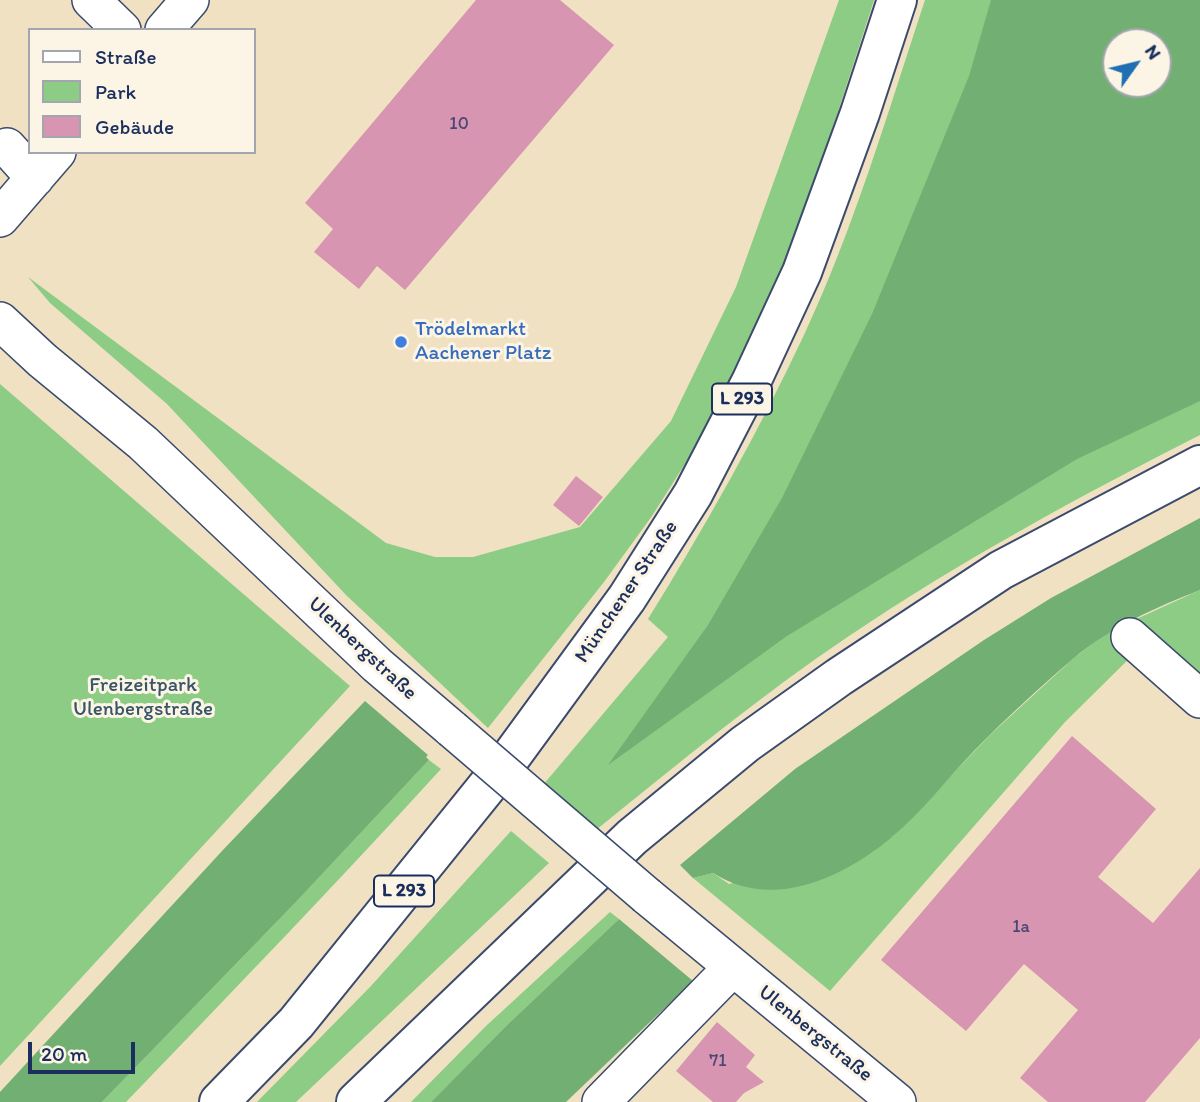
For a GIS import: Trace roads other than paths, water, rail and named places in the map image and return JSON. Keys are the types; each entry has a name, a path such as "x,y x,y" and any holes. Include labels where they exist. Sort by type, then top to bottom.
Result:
{"highway":[{"name":"Münchener Straße","path":"219,1102 296,1023 510,758 627,598 693,494 751,382 802,272 860,113 897,0"},
{"path":"356,1102 632,837 745,744 839,677 1001,570 1200,465"}],"street":[{"path":"90,0 120,28"},
{"path":"166,28 190,0"},
{"path":"0,218 46,165 6,146"},
{"name":"Ulenbergstraße","path":"0,321 42,360 144,443 377,665 647,896 897,1102"},
{"path":"1130,637 1200,699"},
{"path":"601,1102 733,967"}],"place":[{"name":"Trödelmarkt Aachener Platz","path":"401,342"}],"park label":[{"name":"Freizeitpark Ulenbergstraße","path":"143,698"}]}
